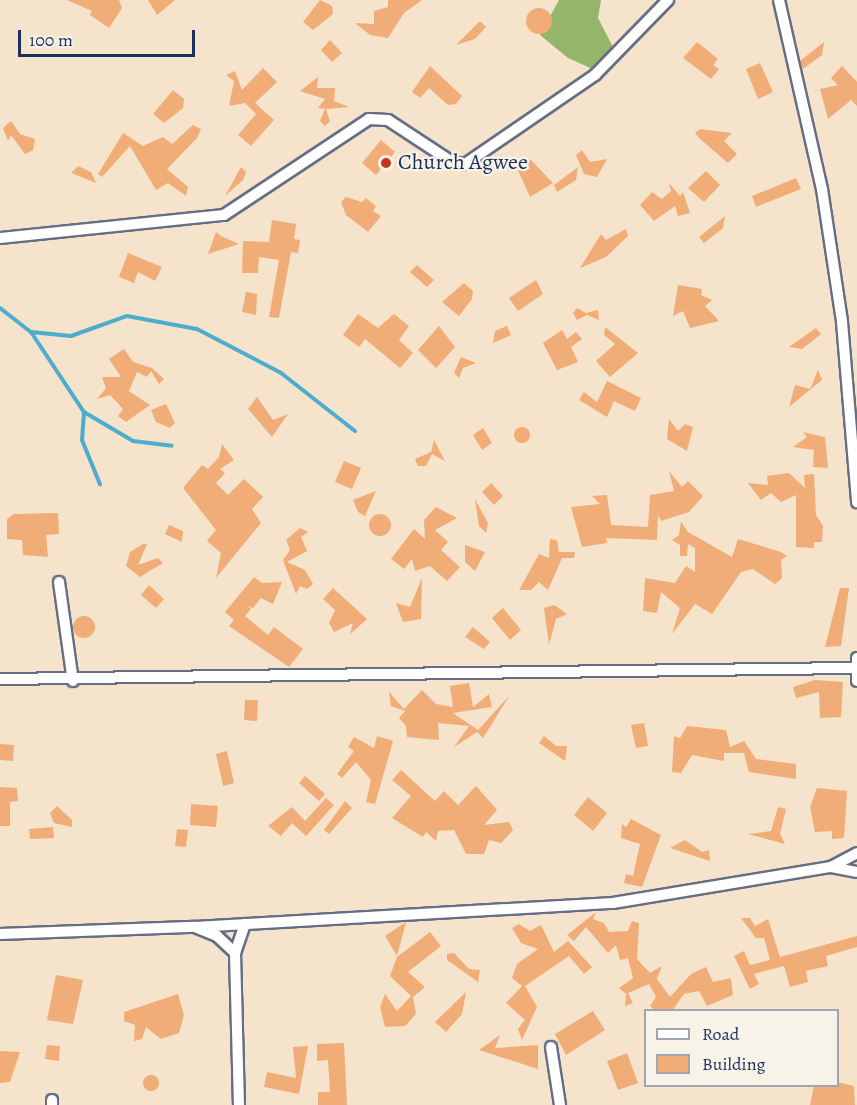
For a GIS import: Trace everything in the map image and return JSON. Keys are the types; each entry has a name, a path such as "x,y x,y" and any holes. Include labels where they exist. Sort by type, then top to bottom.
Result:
{"street":[{"path":"0,238 224,215 369,119 388,120 452,162 465,164 595,75 668,0"},
{"path":"779,0 832,256 857,502"},
{"path":"59,582 72,681"},
{"path":"0,679 72,681 857,664 857,681"},
{"path":"0,934 519,912 693,893 831,867 857,853"},
{"path":"831,867 857,872"},
{"path":"239,1105 235,953 245,924"},
{"path":"195,927 235,953"},
{"path":"551,1047 560,1105"}],"green space":[{"path":"559,0 601,0 598,18 614,49 597,71 568,58 540,35"}],"building":[{"path":"67,0 119,0 122,8 109,28 90,15 92,11"},
{"path":"148,0 175,0 157,15"},
{"path":"320,0 332,6 333,14 313,30 303,22"},
{"path":"388,0 422,0 404,13 388,38 370,35 355,23 374,24 374,11 388,7"},
{"path":"539,8 548,12 552,21 548,30 539,34 530,30 526,21 530,12"},
{"path":"480,21 486,27 475,39 456,45"},
{"path":"330,40 342,53 332,62 321,50"},
{"path":"697,42 718,59 713,65 719,69 711,79 683,58"},
{"path":"824,42 822,55 803,69 800,61"},
{"path":"760,63 773,92 758,99 746,69"},
{"path":"430,66 462,96 456,104 448,105 429,88 420,98 412,92"},
{"path":"842,66 857,82 857,106 851,100 828,119 820,89 838,85 831,78"},
{"path":"263,68 277,82 255,103 274,120 251,146 238,135 256,114 245,103 229,106 234,81 226,75 235,71 242,90"},
{"path":"318,77 317,88 335,88 334,101 349,107 326,109 330,121 325,126 320,121 325,109 318,108 325,99 300,91"},
{"path":"173,90 184,99 183,108 164,123 153,114"},
{"path":"11,121 20,134 35,139 33,150 25,154 11,135 8,141 3,128"},
{"path":"193,125 201,129 197,138 167,169 188,187 186,196 168,183 156,190 130,146 102,177 98,174 123,133 143,146 163,137 172,144"},
{"path":"700,129 732,133 724,141 737,154 728,163 699,138 695,133"},
{"path":"381,140 395,152 376,175 362,163"},
{"path":"582,150 590,162 607,159 597,177 584,174 576,155"},
{"path":"531,160 553,183 530,197 517,168"},
{"path":"78,166 91,172 96,183 71,173"},
{"path":"241,167 246,172 243,180 225,196"},
{"path":"578,167 576,180 557,192 554,185"},
{"path":"706,171 720,185 704,202 688,188"},
{"path":"796,178 801,189 756,207 752,196"},
{"path":"669,183 680,196 683,192 690,213 678,216 675,206 654,221 640,205 652,192 662,199 671,191"},
{"path":"346,197 362,202 366,198 376,206 373,211 381,216 368,232 346,215 341,202"},
{"path":"725,216 723,228 704,243 699,237"},
{"path":"272,220 296,224 294,239 300,240 298,253 291,252 279,318 269,317 279,260 259,257 258,273 242,273 243,241 269,242"},
{"path":"626,229 628,236 606,257 580,268 601,234 606,240"},
{"path":"216,232 221,236 239,244 208,254"},
{"path":"128,253 162,267 155,281 138,272 134,283 119,277"},
{"path":"417,265 434,280 427,287 410,272"},
{"path":"536,280 543,294 518,311 509,298"},
{"path":"464,283 473,291 472,299 459,316 442,302"},
{"path":"678,285 702,289 701,295 712,300 705,306 719,321 690,328 683,311 673,316"},
{"path":"246,292 257,294 256,315 242,312"},
{"path":"577,308 586,313 598,310 599,320 587,315 577,320 573,313"},
{"path":"358,314 378,328 394,314 409,326 399,340 413,353 400,368 365,339 359,347 343,335"},
{"path":"439,326 455,347 436,368 418,350"},
{"path":"507,326 511,335 493,343 495,331"},
{"path":"605,327 638,353 610,377 596,361 615,344 604,335"},
{"path":"816,328 821,334 802,349 789,347"},
{"path":"562,330 567,339 576,332 582,339 571,347 578,362 557,370 543,343"},
{"path":"124,349 133,362 152,368 164,379 159,384 151,371 147,377 137,372 129,391 150,405 126,422 118,416 123,409 110,395 97,399 106,388 102,377 121,377 109,359"},
{"path":"461,357 476,363 463,368 459,378 454,373"},
{"path":"818,370 822,380 789,407 795,385 810,389"},
{"path":"607,381 641,398 635,411 614,401 607,417 579,400 584,392 597,402"},
{"path":"257,397 273,420 288,414 272,437 248,409"},
{"path":"166,404 175,423 170,428 156,422 151,410"},
{"path":"669,419 678,431 685,424 693,427 687,451 667,439"},
{"path":"522,427 528,429 530,435 528,441 522,443 516,441 514,435 516,429"},
{"path":"483,428 492,443 482,450 473,435"},
{"path":"803,432 825,437 828,468 813,467 814,450 793,447 807,437"},
{"path":"434,440 445,461 432,454 426,466 418,466 415,459 431,452"},
{"path":"222,444 234,460 220,469 225,473 216,483 228,495 244,479 263,497 252,509 261,523 216,578 221,553 207,541 216,530 183,488 202,465 208,469 219,457"},
{"path":"344,461 361,468 352,489 335,482"},
{"path":"669,471 682,487 688,481 703,496 689,512 661,521 658,515 657,540 606,538 607,543 582,547 571,507 600,504 592,496 607,495 611,525 648,527 650,495 674,491"},
{"path":"789,473 805,488 804,475 814,474 816,515 823,526 822,542 814,542 814,548 796,547 796,495 781,502 771,493 761,500 748,483 768,485 767,476"},
{"path":"491,483 503,496 494,505 482,492"},
{"path":"376,491 365,516 358,512 353,500"},
{"path":"475,499 488,523 486,533 479,526"},
{"path":"436,507 457,518 435,530 448,542 441,550 460,567 447,581 430,566 415,571 412,559 404,569 391,559 414,529 425,539 424,520"},
{"path":"58,513 59,534 46,535 48,557 23,555 22,540 7,539 7,519 14,514"},
{"path":"380,514 388,517 391,525 388,533 380,536 372,533 369,525 372,517"},
{"path":"681,521 688,532 732,557 738,539 781,552 787,556 781,560 782,578 775,584 753,569 741,572 712,614 695,604 672,634 680,608 661,592 657,613 643,611 645,578 675,583 686,566 695,572 695,548 688,544 687,556 680,556 680,545 672,540 679,535"},
{"path":"169,525 183,531 182,542 165,534"},
{"path":"300,528 308,532 301,537 307,551 287,562 305,570 313,584 307,589 300,586 296,594 283,560 290,550 286,540"},
{"path":"550,539 557,540 559,552 575,552 574,558 562,558 548,590 539,582 531,590 519,590 539,554 549,558"},
{"path":"147,544 138,565 158,558 163,563 140,577 126,566 130,552"},
{"path":"465,545 485,552 475,571 465,562"},
{"path":"254,577 262,583 282,582 273,604 261,598 253,608 247,606 251,609 245,616 268,635 274,627 303,649 289,667 229,626 234,620 225,612"},
{"path":"422,578 421,619 403,622 396,603 410,607"},
{"path":"149,585 164,599 156,608 141,595"},
{"path":"333,588 367,619 350,634 353,623 334,632 329,623 335,610 323,599"},
{"path":"840,588 849,588 841,646 825,647"},
{"path":"554,605 567,614 556,619 549,645 544,608"},
{"path":"503,608 521,630 510,640 492,618"},
{"path":"84,616 92,619 95,627 92,635 84,638 76,635 73,627 76,619"},
{"path":"473,627 490,642 484,649 465,637"},
{"path":"815,680 843,682 841,717 820,718 819,692 796,698 793,687"},
{"path":"469,683 473,707 489,694 492,707 453,713 478,730 510,695 483,738 477,732 454,747 469,726 438,723 439,740 407,737 406,726 399,718 405,711 391,706 389,692 404,709 422,690 436,704 453,707 450,686"},
{"path":"245,700 258,700 257,721 244,720"},
{"path":"644,723 648,746 636,748 631,725"},
{"path":"687,726 726,730 730,747 744,741 756,759 796,764 796,779 749,772 744,753 724,753 724,761 692,755 681,773 672,772 674,736 680,738"},
{"path":"377,736 393,741 375,804 366,802 371,780 356,762 342,778 337,774 354,751 348,747 354,737 374,748"},
{"path":"544,736 556,746 567,746 565,761 539,743"},
{"path":"0,744 14,745 13,761 0,760"},
{"path":"227,751 234,783 223,786 216,754"},
{"path":"401,770 435,801 444,791 458,805 476,786 497,810 484,825 509,822 513,830 501,843 489,840 484,854 466,854 454,830 438,831 436,841 426,832 423,837 392,818 411,796 392,780"},
{"path":"305,776 325,794 319,801 299,783"},
{"path":"0,787 17,788 18,801 10,802 10,826 0,826"},
{"path":"817,788 847,791 844,838 832,839 832,831 815,832 810,807"},
{"path":"588,797 607,813 593,831 574,815"},
{"path":"326,798 334,805 306,836 292,823 281,836 268,826 292,807 305,821"},
{"path":"345,801 352,808 329,834 324,830"},
{"path":"191,804 218,806 216,827 190,825"},
{"path":"57,806 72,820 72,827 54,823 50,813"},
{"path":"778,807 786,809 780,834 785,844 748,834 771,831"},
{"path":"631,819 661,835 642,887 624,883 626,874 633,876 640,844 621,838 622,824 626,827"},
{"path":"53,827 54,838 30,839 29,829"},
{"path":"177,829 188,830 186,847 175,846"},
{"path":"685,840 702,852 709,850 710,861 670,848"},
{"path":"596,912 593,919 604,923 609,932 628,931 632,921 639,923 637,959 650,973 662,966 657,979 670,997 691,974 706,967 713,982 731,978 733,995 707,1006 699,991 684,994 673,1009 654,1009 650,1006 656,997 649,984 628,993 633,1003 625,1006 626,994 619,988 633,978 628,958 620,960 616,945 608,953 586,927 574,941 567,935"},
{"path":"741,918 750,918 755,926 768,919 780,957 857,936 857,947 826,956 828,966 806,971 808,982 790,987 784,966 754,974 759,984 750,989 734,956 744,951 750,965 770,960 764,938 756,938"},
{"path":"406,922 397,956 385,936"},
{"path":"519,924 530,931 541,925 554,952 568,941 592,967 584,974 569,956 525,986 537,1007 522,1040 518,1029 525,1020 506,1003 522,986 512,978 517,964 538,949 521,943 512,928"},
{"path":"430,932 441,946 408,972 425,987 413,997 416,1014 405,1026 385,1027 380,1007 385,994 397,1011 411,996 390,976 397,957"},
{"path":"454,953 469,969 480,970 478,982 447,960 447,954"},
{"path":"56,975 83,980 73,1024 47,1020"},
{"path":"466,992 462,1014 446,1032 435,1022"},
{"path":"178,994 184,1015 179,1033 161,1039 146,1027 142,1039 134,1041 135,1025 124,1021 124,1012"},
{"path":"593,1011 605,1030 566,1055 555,1034"},
{"path":"500,1035 495,1048 538,1045 538,1069 479,1050"},
{"path":"344,1043 347,1105 318,1105 318,1092 330,1092 328,1060 317,1061 317,1044"},
{"path":"47,1045 60,1046 59,1061 45,1059"},
{"path":"308,1046 299,1094 264,1087 267,1072 296,1078 293,1047"},
{"path":"0,1051 20,1052 10,1082 0,1083"},
{"path":"627,1053 638,1083 618,1090 607,1061"},
{"path":"151,1075 157,1077 159,1083 157,1089 151,1091 145,1089 143,1083 145,1077"},
{"path":"839,1082 854,1086 855,1105 810,1105 814,1087 839,1087"}],"waterway":[{"path":"0,308 31,332 71,336 127,316 197,329 281,373 355,431"},
{"path":"31,332 84,412 82,440 100,484"},
{"path":"84,412 133,441 172,446"}],"place":[{"name":"Church Agwee","path":"386,163"}]}
